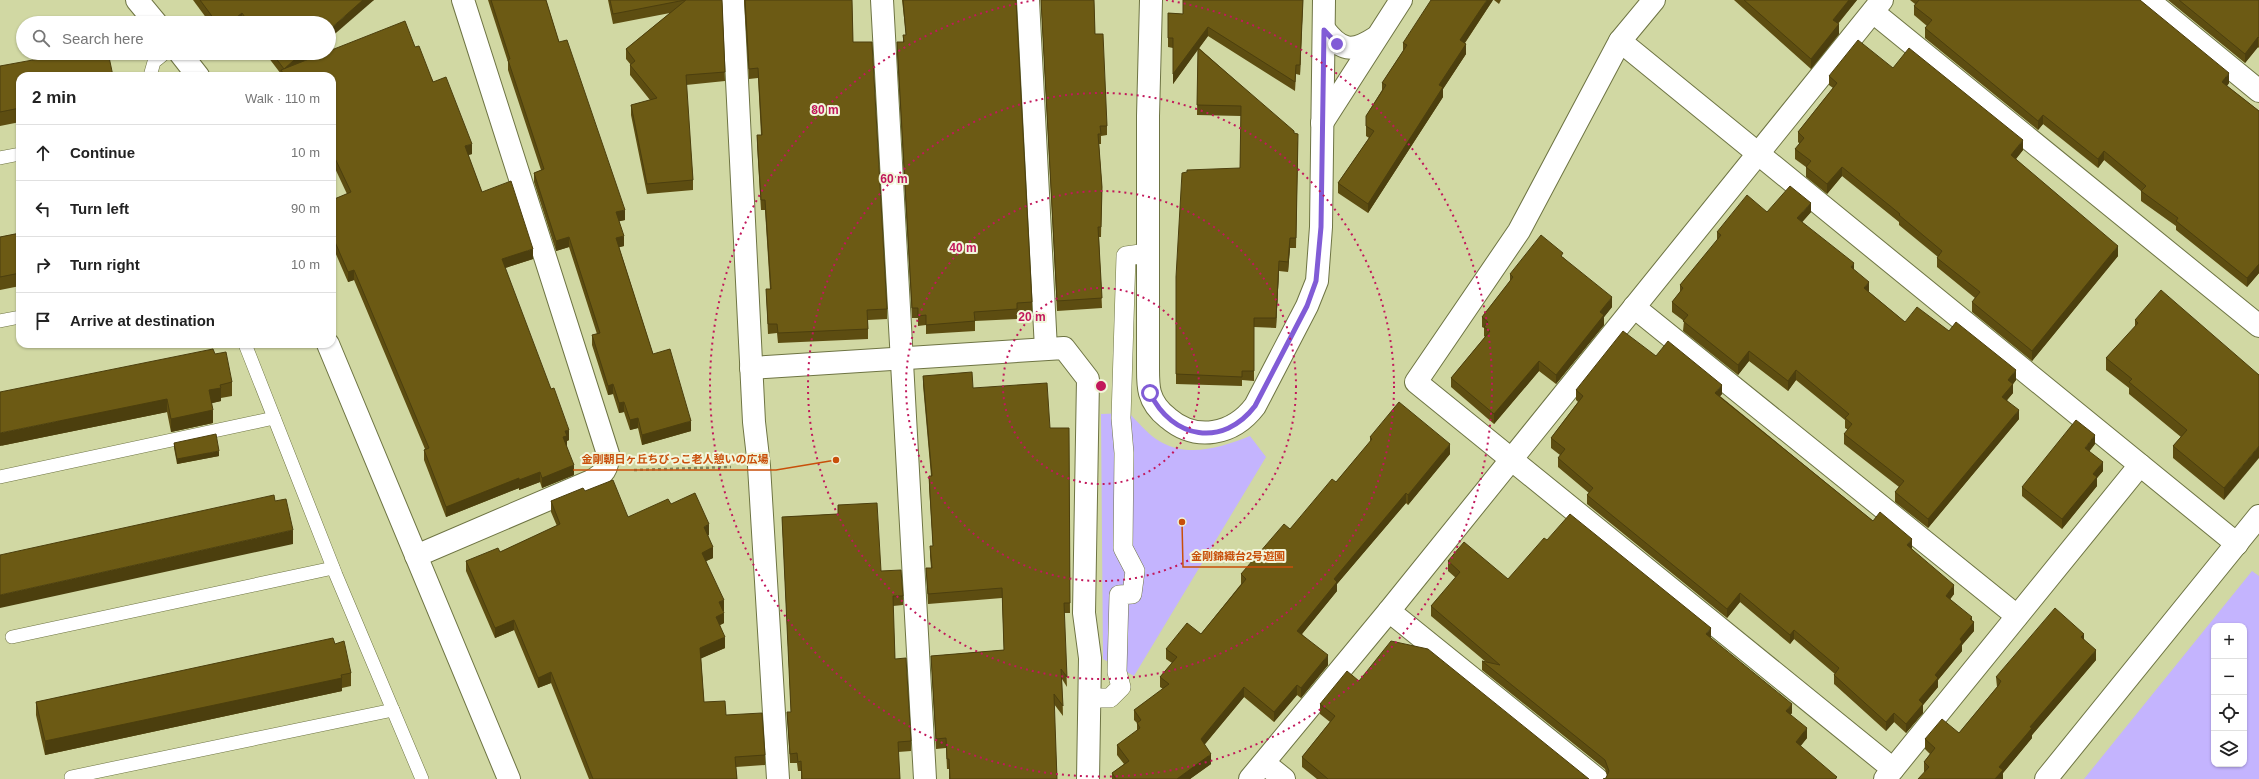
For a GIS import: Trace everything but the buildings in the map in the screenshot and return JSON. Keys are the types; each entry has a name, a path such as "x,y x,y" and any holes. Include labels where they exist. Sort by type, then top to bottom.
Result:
{"street":[{"path":"138,0 151,16"},
{"path":"416,556 591,481 605,471 608,465 608,454 463,0"},
{"path":"733,0 754,422 759,466 778,779"},
{"path":"882,0 925,779"},
{"path":"1028,0 1046,349"},
{"path":"1151,0 1148,253 1148,369 1150,393 1157,408 1183,429 1201,434 1218,431 1245,420 1259,400 1307,306 1316,281 1321,227 1324,0"},
{"path":"1322,123 1375,38 1401,0"},
{"path":"1654,0 1620,41 1519,231 1416,382 1512,459 1889,774 2140,465"},
{"path":"2148,0 2259,91"},
{"path":"1250,779 1389,611 1877,6 2258,323"},
{"path":"1324,30 1337,44 1349,48 1360,48 1375,38"},
{"path":"1620,41 2237,544"},
{"path":"185,60 195,72"},
{"path":"1090,698 1110,698 1121,687 1117,672 1119,594 1132,594 1135,571 1123,548 1124,453 1121,418 1126,256 1148,253"},
{"path":"1634,307 2017,616"},
{"path":"330,348 508,779"},
{"path":"751,368 1064,348 1088,379 1084,613 1090,658 1088,779"},
{"path":"2046,779 2259,516"},
{"path":"1389,611 1597,779"},
{"path":"1264,763 1284,779"}],"lane":[{"path":"151,72 154,62 156,60"},
{"path":"0,158 16,155"},
{"path":"0,321 16,318"},
{"path":"246,348 333,568 422,779"},
{"path":"0,477 274,418"},
{"path":"12,637 333,568"},
{"path":"71,777 393,710"}],"path":[{"path":"605,471 759,466"}],"shaded area":[{"path":"1129,413 1156,439 1179,449 1203,450 1250,436 1266,457 1134,676 1103,659 1101,414"},
{"path":"2252,571 2259,576 2259,779 2084,779"}],"place":[{"name":"金剛朝日ヶ丘ちびっこ老人憩いの広場","path":"836,460"},
{"name":"金剛錦織台2号遊園","path":"1182,522"}],"route":[{"path":"1150,393 1157,408 1170,419 1183,429 1201,434 1218,431 1245,420 1255,406 1307,306 1316,281 1319,262 1321,227 1324,30 1337,44"}]}
